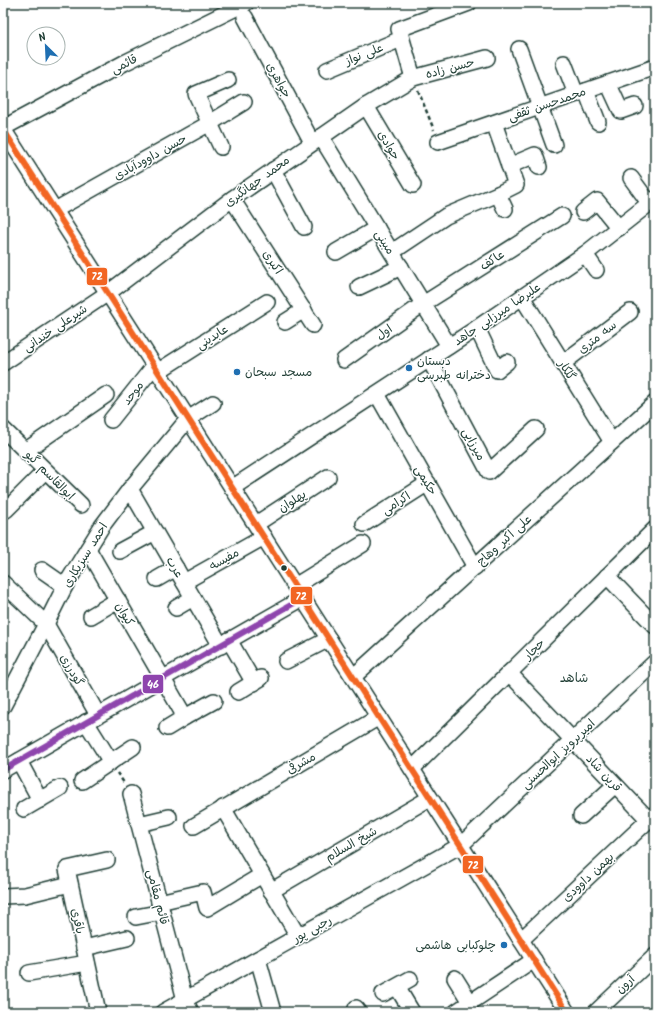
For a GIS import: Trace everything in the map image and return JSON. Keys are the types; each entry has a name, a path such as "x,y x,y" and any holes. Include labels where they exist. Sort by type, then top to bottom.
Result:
{"street":[{"name":"علی نواز","path":"327,70 400,34 466,4"},
{"name":"قائمی","path":"3,128 124,63 245,10"},
{"name":"جواهری","path":"245,10 317,139"},
{"path":"400,34 413,78"},
{"path":"519,49 554,145"},
{"name":"حسن زاده","path":"413,78 487,58"},
{"path":"564,63 598,122"},
{"name":"محمدحسن ثقفی","path":"438,142 655,67"},
{"name":"محمد جهانگیری","path":"108,293 232,199 273,170 366,106 413,78"},
{"path":"221,147 196,94 228,80"},
{"path":"608,83 621,111 635,106"},
{"name":"حسن داوودآبادی","path":"55,210 210,123 244,102"},
{"name":"جوادی","path":"366,106 413,185"},
{"path":"392,252 446,216 498,194 516,184 494,123"},
{"path":"3,128 567,1012"},
{"name":"مبینی","path":"317,139 377,228 449,346"},
{"path":"509,166 535,155 539,168"},
{"path":"273,170 304,227"},
{"path":"630,178 652,201"},
{"path":"498,194 505,209"},
{"name":"اکبری","path":"232,199 313,325"},
{"path":"583,212 597,201 619,228"},
{"name":"علیرضا میرزایی جاهد","path":"232,488 477,328 585,254 652,201"},
{"name":"عاکف","path":"423,304 562,216"},
{"path":"336,252 377,228"},
{"path":"585,254 596,270"},
{"path":"360,287 401,267"},
{"name":"شیرعلی خندانی","path":"3,363 108,293"},
{"name":"گلکار","path":"522,297 612,442"},
{"name":"عابدینی","path":"156,369 267,302"},
{"name":"اول","path":"344,360 423,304"},
{"path":"285,322 304,310"},
{"name":"سه متری","path":"563,363 630,312"},
{"path":"477,328 497,370 507,362"},
{"name":"میرزایی","path":"429,359 489,472 536,429"},
{"name":"موحد","path":"112,420 156,369"},
{"name":"حکیمی","path":"377,394 475,567"},
{"path":"25,451 106,395"},
{"name":"احمد سبزیکاری","path":"3,706 65,586 102,526 130,489 188,419 213,402"},
{"name":"علی اکبر وهاج","path":"353,677 655,403"},
{"name":"ابوالقاسم گیو","path":"3,429 81,505"},
{"path":"6,510 45,471"},
{"name":"پهلوان","path":"256,524 328,477"},
{"name":"اکرامی","path":"364,524 428,483"},
{"name":"عرب","path":"130,489 193,598 225,643 258,680 238,692"},
{"name":"حجار","path":"412,769 655,529"},
{"path":"120,551 155,532"},
{"name":"مفیسه","path":"184,582 264,537"},
{"path":"3,770 225,643 299,592 363,544"},
{"name":"کیوان","path":"88,548 185,717"},
{"path":"157,579 176,568"},
{"path":"42,570 65,586"},
{"path":"607,576 655,626"},
{"name":"گودرزی","path":"3,583 46,624 92,719"},
{"path":"176,608 193,598"},
{"path":"92,616 118,600"},
{"path":"286,661 329,639"},
{"name":"امیرپرویز ابوالحسنی","path":"461,845 655,662"},
{"name":"قرین شاد","path":"509,673 615,785 652,817"},
{"path":"167,728 214,701"},
{"name":"مشرفی","path":"194,826 379,717"},
{"path":"92,719 110,762"},
{"path":"82,781 133,747"},
{"path":"19,761 40,800"},
{"path":"581,816 615,785"},
{"path":"24,809 60,788"},
{"name":"قائم مقامی","path":"131,794 188,1006"},
{"name":"شیخ السلام","path":"271,891 430,798"},
{"path":"223,808 298,936"},
{"path":"139,824 169,817"},
{"name":"بهمن داوودی","path":"521,940 652,817"},
{"name":"رجبی پور","path":"163,1012 188,1006 258,959 461,845"},
{"name":"باقری","path":"98,1012 67,869 106,860"},
{"path":"136,917 203,892 207,908 262,875"},
{"path":"3,896 25,895 70,884"},
{"path":"84,948 127,938"},
{"name":"آرون","path":"596,1012 655,956"},
{"path":"258,959 273,1012"},
{"path":"456,1012 534,960"},
{"path":"29,973 87,963"},
{"path":"456,978 470,1002"},
{"path":"382,994 410,979"},
{"path":"397,986 412,1012"}],"path":[{"path":"413,78 438,142"},
{"path":"110,762 131,794"}],"transit line":[{"name":"72","path":"3,129 567,1012"},
{"name":"46","path":"3,770 303,598"}],"place":[{"name":"دبستان دخترانه طبرسی","path":"409,368"},
{"name":"مسجد سبحان","path":"237,372"},
{"name":"چلوکبابی هاشمی","path":"504,945"}],"district":[{"name":"شاهد","path":"574,677"}]}
